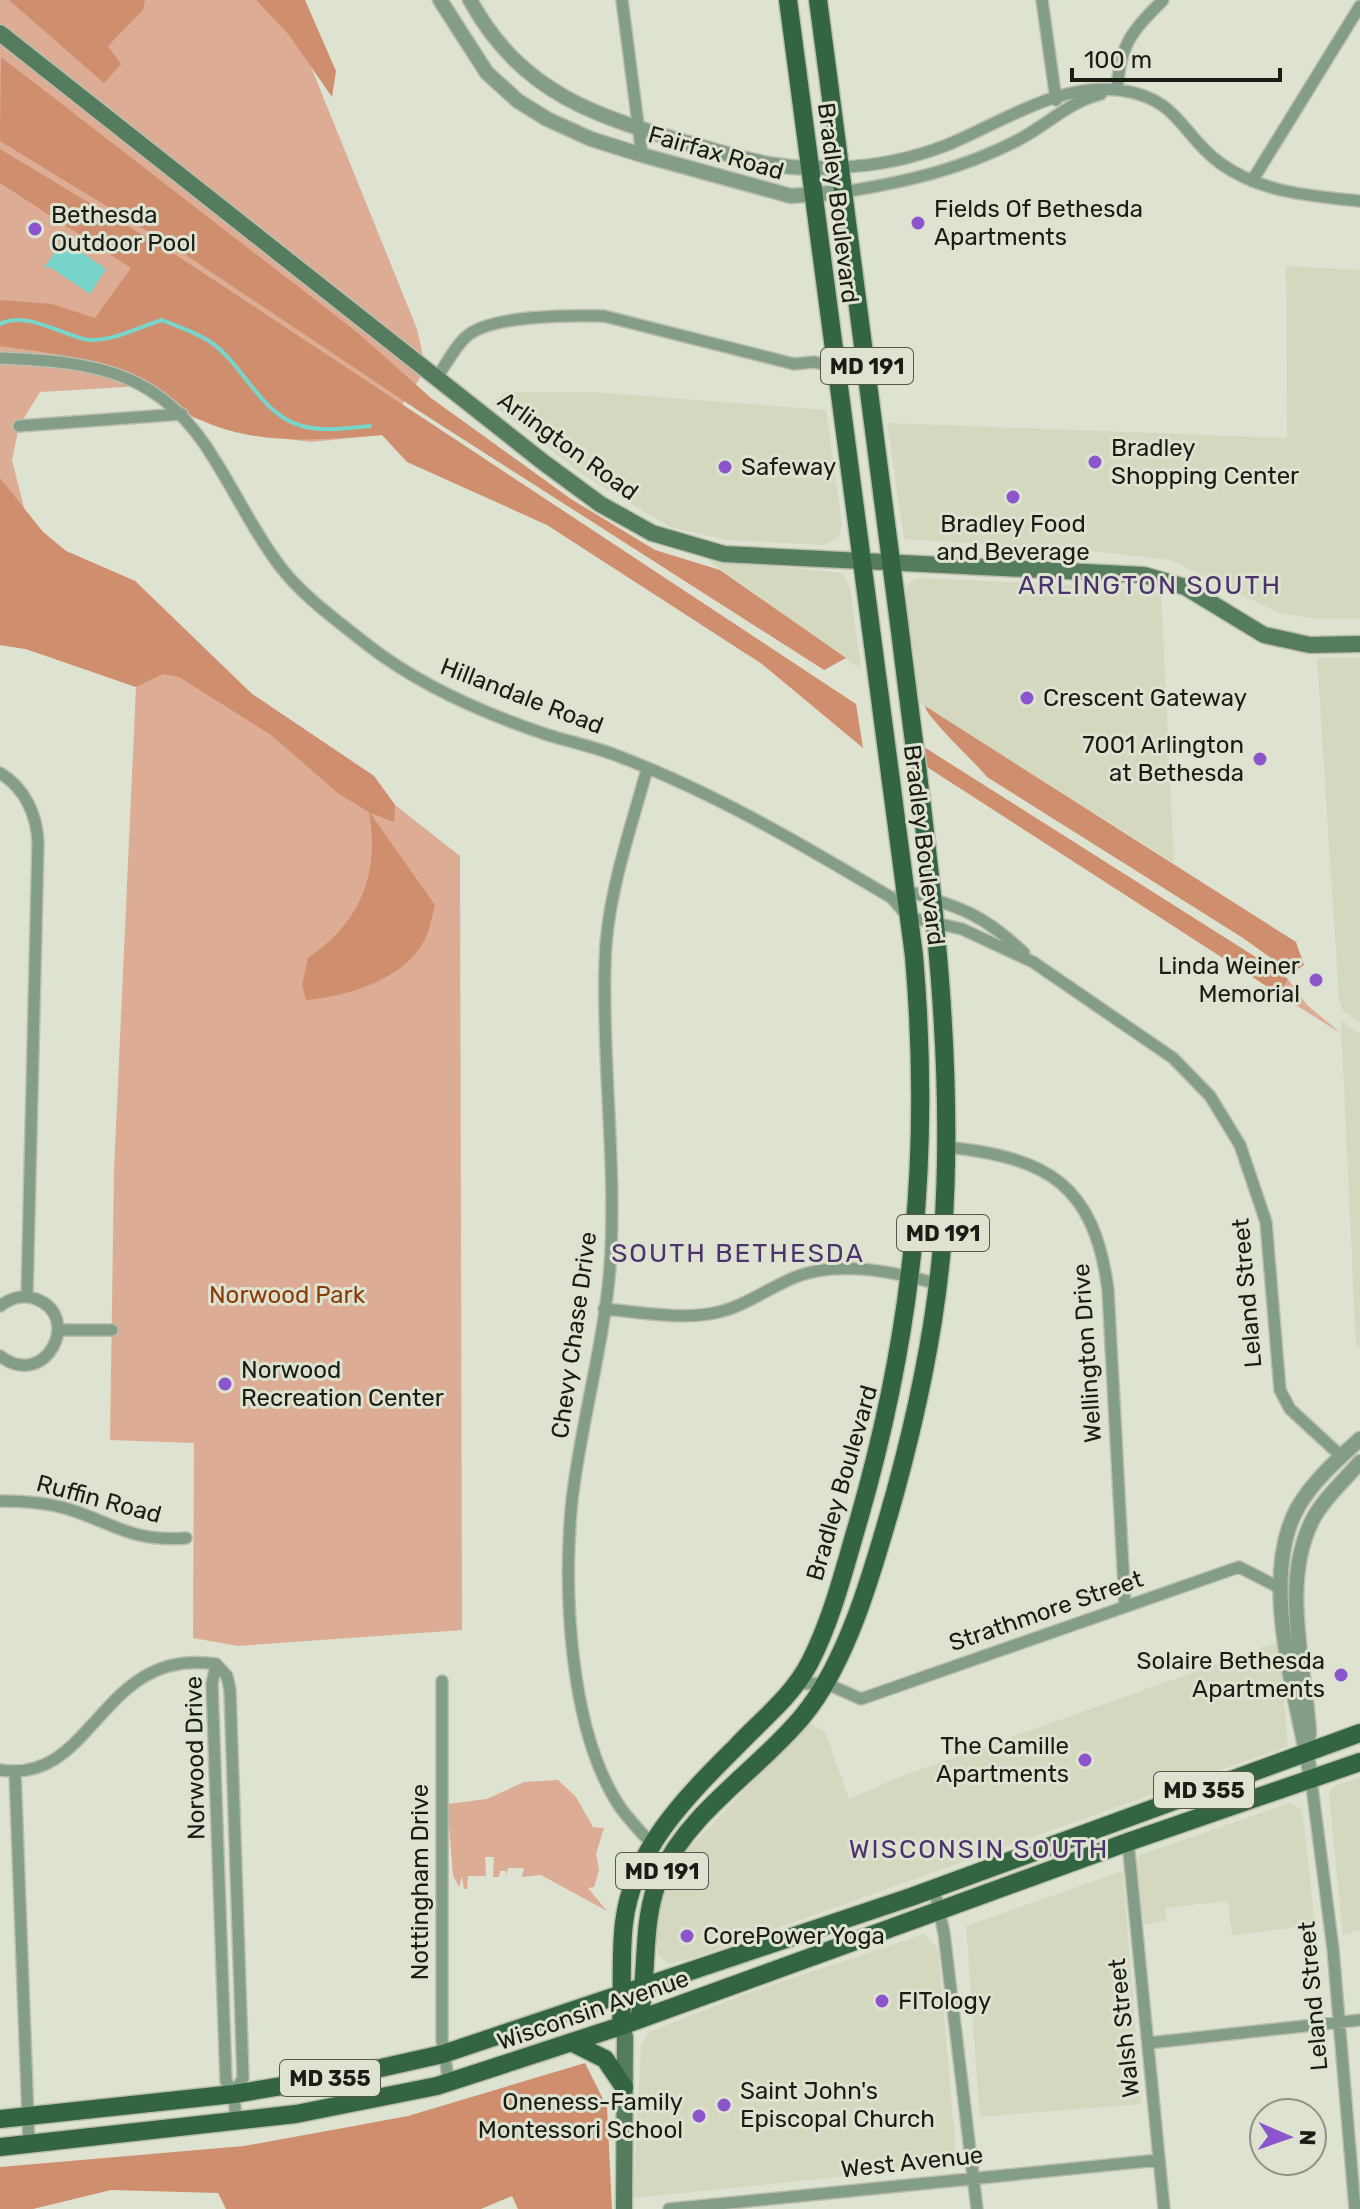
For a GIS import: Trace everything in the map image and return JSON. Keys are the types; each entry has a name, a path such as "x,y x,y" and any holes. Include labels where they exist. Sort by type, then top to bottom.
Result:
{"main road":[{"name":"Bradley Boulevard","path":"628,2028 623,1995 627,1904 639,1867 682,1801 797,1684 822,1634 846,1563 893,1390 912,1276 920,1194 920,1031 908,917 898,894 864,561 834,367 788,0"},
{"name":"Bradley Boulevard","path":"628,2028 645,1989 648,1911 670,1856 805,1714 825,1683 859,1602 895,1492 938,1284 947,1147 943,1017 891,562 818,0"},
{"name":"Arlington Road","path":"0,33 600,504 667,540 724,554 1144,575 1185,587 1264,635 1310,645 1360,644"},
{"path":"822,1634 820,1666 825,1683"},
{"name":"Wisconsin Avenue","path":"0,2119 234,2094 354,2074 443,2054 645,1989 934,1888 1360,1733"},
{"name":"Wisconsin Avenue","path":"0,2147 236,2121 373,2101 449,2083 628,2028 1128,1842 1360,1762"},
{"name":"MD 191","path":"624,2209 624,2087 628,2028"},
{"path":"573,2043 605,2059 624,2087"}],"street":[{"name":"Fairfax Road","path":"440,0 487,73 518,101 580,134 642,155 791,196 814,196 919,180 970,162 1022,138 1058,112 1085,98 1117,90"},
{"name":"Fairfax Road","path":"470,0 510,55 541,83 577,106 639,129 748,160 811,170 874,166 906,160 1055,96 1083,90 1117,90"},
{"path":"622,0 642,155"},
{"path":"1042,0 1058,112"},
{"path":"1163,0 1133,30 1123,47 1117,90 1160,102 1219,162 1252,181 1285,192 1360,201"},
{"path":"1252,181 1360,6"},
{"path":"437,377 466,336 488,326 573,315 604,316 794,364 814,362 834,367"},
{"name":"Hillandale Road","path":"0,358 54,360 106,368 143,386 183,414 216,461 253,529 282,569 313,600 372,648 414,677 464,702 647,769 747,813 898,894"},
{"path":"19,426 183,414"},
{"name":"Chevy Chase Drive","path":"647,769 616,884 604,962 613,1205 604,1309 572,1501 570,1567 574,1668 582,1708 606,1781 621,1807 652,1844"},
{"path":"0,773 16,786 32,810 38,834 27,1296"},
{"name":"Leland Street","path":"898,894 931,898 974,913 995,925 1033,962"},
{"name":"Leland Street","path":"908,917 962,929 1033,962 1173,1058 1210,1096 1240,1145 1266,1222 1280,1390 1290,1409 1341,1456"},
{"name":"Wellington Drive","path":"947,1147 996,1152 1030,1164 1074,1196 1093,1224 1103,1252 1108,1290 1125,1606"},
{"path":"604,1309 683,1316 714,1313 796,1276 830,1270 871,1270 912,1276 938,1284"},
{"path":"0,1306 12,1298 27,1296 48,1306 58,1330 55,1345"},
{"path":"58,1330 112,1330"},
{"path":"0,1356 19,1366 33,1365 47,1357 65,1334 77,1330"},
{"path":"1311,1779 1307,1752 1300,1735 1280,1588 1281,1563 1285,1539 1297,1508 1341,1456 1360,1439"},
{"path":"1307,1752 1309,1732 1297,1574 1313,1519 1360,1462"},
{"name":"Ruffin Road","path":"0,1501 34,1502 69,1510 129,1535 155,1540 186,1538"},
{"path":"1281,1563 1297,1574"},
{"name":"Strathmore Street","path":"825,1683 861,1699 1239,1567 1280,1588"},
{"path":"0,1770 15,1772 32,1769 67,1752 113,1699 138,1679 183,1661 216,1664"},
{"name":"Norwood Drive","path":"216,1664 227,1676 230,1690 243,2078 234,2094"},
{"name":"Norwood Drive","path":"216,1664 212,1684 226,2081 234,2094 236,2121"},
{"name":"Nottingham Drive","path":"442,1681 443,2054 449,2083"},
{"path":"797,1684 825,1683"},
{"path":"15,1772 29,2145"},
{"name":"Leland Street","path":"1311,1779 1355,2209"},
{"path":"216,1814 234,1812"},
{"name":"Walsh Street","path":"1128,1842 1164,2209"},
{"path":"934,1888 940,1913 977,2209"},
{"path":"221,1944 239,1943"},
{"path":"1148,2043 1360,2020"},
{"name":"West Avenue","path":"669,2209 785,2203 975,2177 1159,2160"}],"shaded area":[{"path":"9,0 145,0 143,10 108,46 121,64 104,83"},
{"path":"256,0 305,0 336,71 332,97 289,35"},
{"path":"1,57 358,333 431,398 571,499 655,550 720,570 846,658 824,670 419,411 180,251 0,141"},
{"path":"0,149 179,257 856,704 863,748 762,664 547,525 407,462 382,435 290,439 235,432 190,415 125,377 95,364 0,346 0,300 52,304 95,318 131,268 0,183"},
{"path":"1286,266 1360,270 1360,619 1315,619 1280,613 1170,560 1102,552 904,539 887,423 1287,438"},
{"path":"505,392 592,392 826,410 842,524 839,537 825,545 728,540 670,527 582,474 492,404"},
{"path":"0,478 43,532 66,551 135,581 252,694 374,776 395,805 394,822 370,813 435,905 424,941 403,966 355,990 306,1000 302,985 308,958 341,929 353,912 369,876 372,834 369,812 339,794 271,735 179,677 163,674 136,687 26,649 0,645"},
{"path":"708,560 842,573 850,588 861,669"},
{"path":"918,578 1117,587 1161,593 1174,863 918,702 904,593 909,582"},
{"path":"1317,658 1360,658 1360,1022 1343,1011 1339,999"},
{"path":"925,706 1296,942 1304,965 1292,973 1243,938 987,777 942,730"},
{"path":"924,747 1288,979 1280,995 927,767"},
{"path":"1341,1021 1360,1034 1360,1347 1356,1347"},
{"path":"1278,1642 1288,1746 696,1957 669,1964 658,1955 655,1936 663,1895 686,1851 810,1723 825,1732 849,1799 897,1778"},
{"path":"1360,1777 1360,1930 1343,1935 1329,1793 1333,1787"},
{"path":"1290,1803 1302,1809 1315,1925 1232,1935 1228,1901 1165,1908 1166,1921 1144,1924 1136,1864 1140,1855"},
{"path":"1123,1871 1141,2104 980,2117 966,1926"},
{"path":"924,1934 938,1949 957,2165 633,2198 641,2047 649,2032 751,1992"},
{"path":"585,2063 607,2107 612,2209 518,2209 512,2196 481,2209 226,2209 218,2193 111,2190 33,2209 0,2209 0,2167 244,2146 408,2116"}],"green space":[{"name":"Norwood Park","path":"0,0 284,0 417,329 426,369 382,435 310,442 236,432 183,414 142,386 40,392 19,426 12,460 25,512 43,532 66,551 135,581 252,694 374,776 395,805 460,856 462,1630 238,1646 193,1638 194,1443 110,1440 114,1171 136,687 26,649 0,645"},
{"path":"1288,979 1307,1005 1342,1034 1280,995"},
{"path":"558,1780 576,1797 593,1827 604,1828 596,1854 599,1870 594,1887 588,1888 607,1911 541,1875 522,1877 524,1868 508,1868 506,1876 506,1871 500,1871 499,1877 493,1877 494,1857 485,1857 486,1876 468,1876 467,1889 464,1889 462,1876 459,1887 453,1875 447,1804 487,1799 524,1782"}],"water":[{"path":"63,240 106,269 90,294 50,267 44,268"}],"waterway":[{"path":"0,324 31,321 94,340 113,337 162,320 212,343 264,401 288,420 319,429 370,426"}],"place":[{"name":"Fields Of Bethesda Apartments","path":"918,223"},
{"name":"Bethesda Outdoor Pool","path":"35,229"},
{"name":"Bradley Shopping Center","path":"1095,462"},
{"name":"Safeway","path":"725,467"},
{"name":"Bradley Food and Beverage","path":"1013,497"},
{"name":"Crescent Gateway","path":"1027,698"},
{"name":"7001 Arlington at Bethesda","path":"1260,759"},
{"name":"Linda Weiner Memorial","path":"1316,980"},
{"name":"Norwood Recreation Center","path":"225,1384"},
{"name":"Solaire Bethesda Apartments","path":"1341,1675"},
{"name":"The Camille Apartments","path":"1085,1760"},
{"name":"CorePower Yoga","path":"687,1936"},
{"name":"FITology","path":"882,2001"},
{"name":"Saint John's Episcopal Church","path":"724,2105"},
{"name":"Oneness-Family Montessori School","path":"699,2116"}],"district":[{"name":"ARLINGTON SOUTH","path":"1150,585"},
{"name":"SOUTH BETHESDA","path":"738,1253"},
{"name":"WISCONSIN SOUTH","path":"979,1849"}]}
